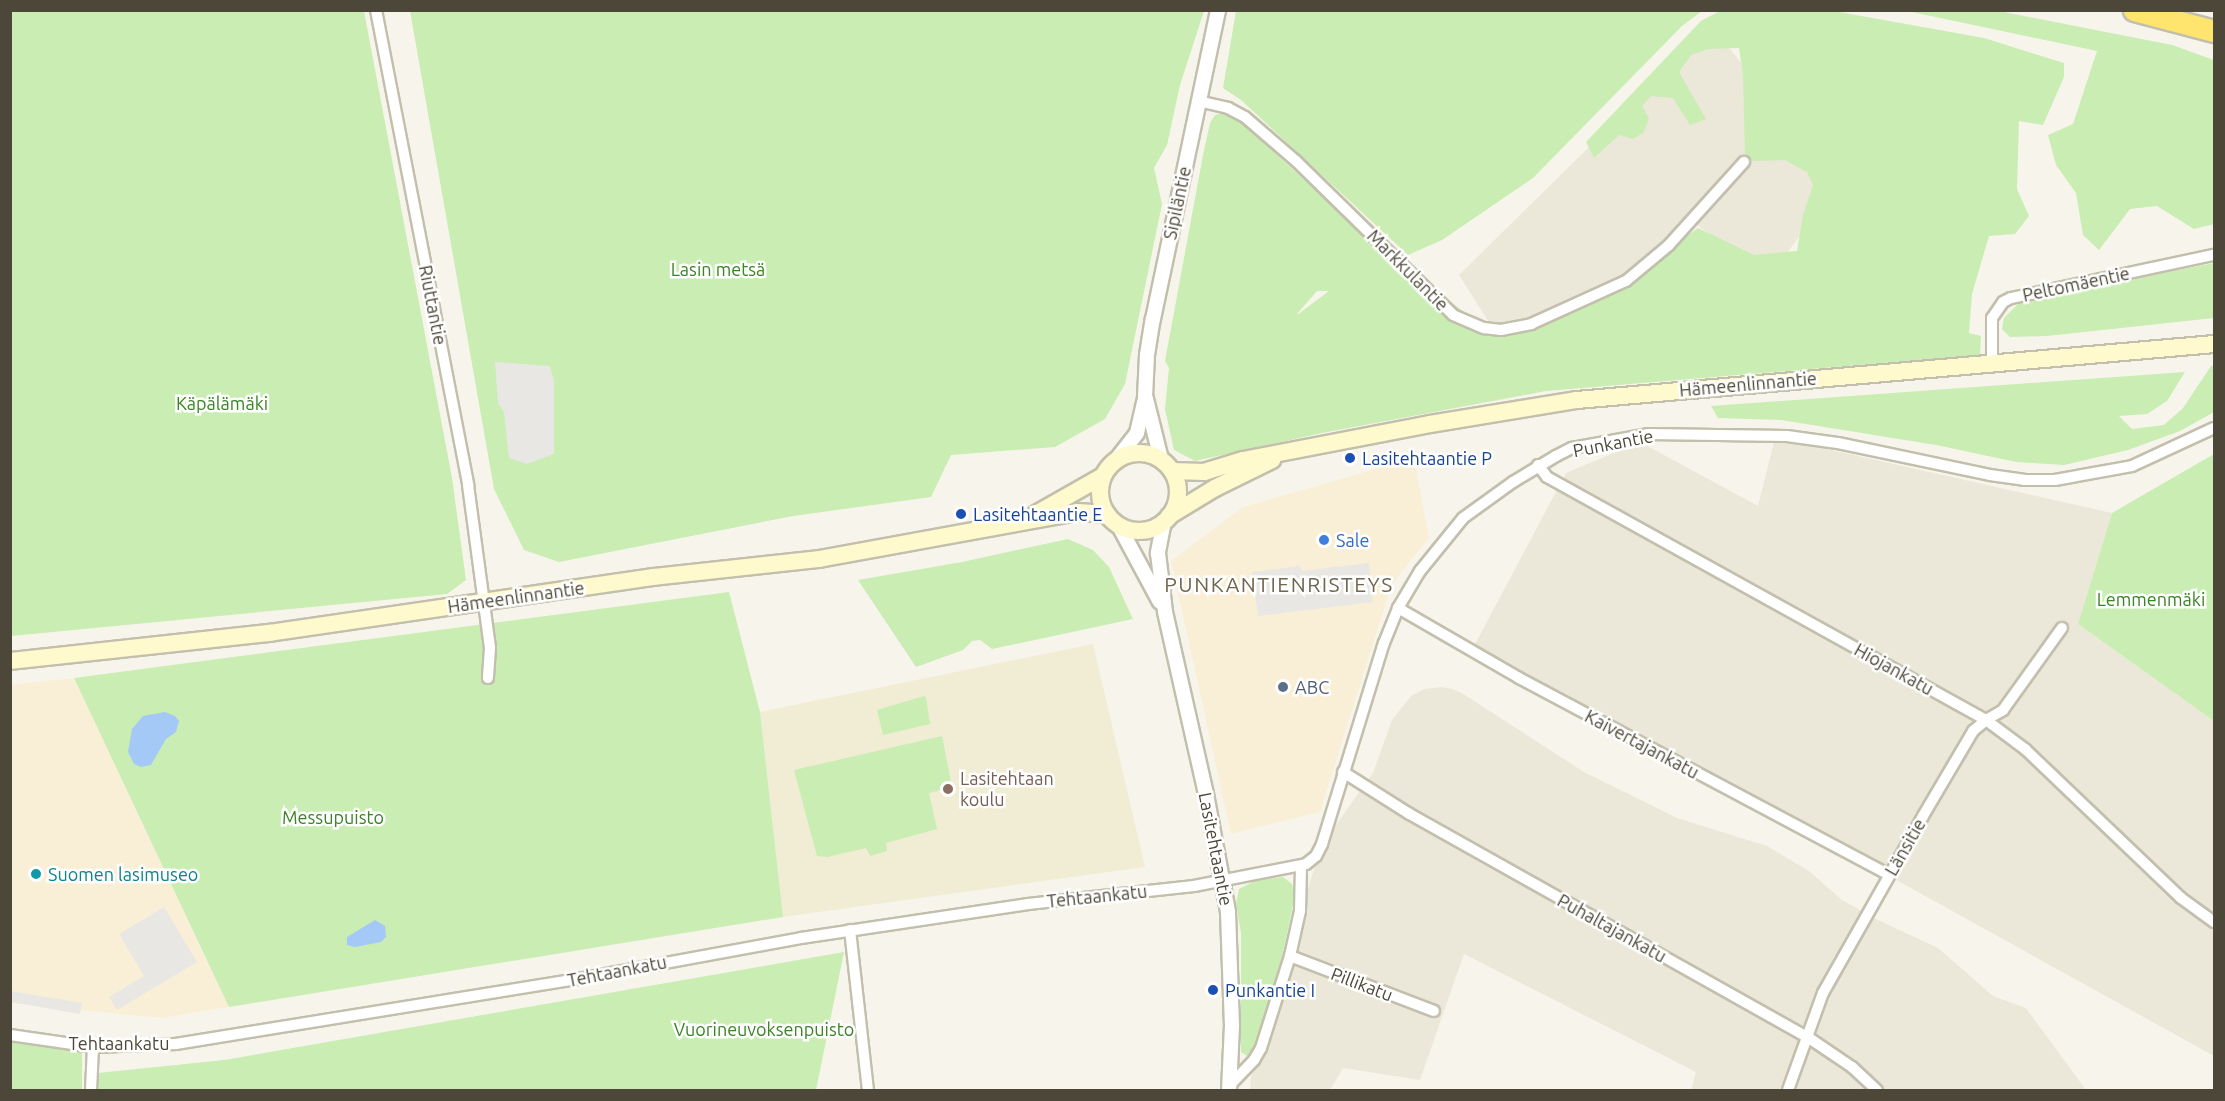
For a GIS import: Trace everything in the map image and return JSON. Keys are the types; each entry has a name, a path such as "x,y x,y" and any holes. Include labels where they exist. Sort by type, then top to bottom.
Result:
{"highway":[{"path":"2134,10 2214,32"}],"main road":[{"name":"Hämeenlinnantie","path":"1166,465 1204,472 1243,460 1461,418 1577,400 2214,344"},
{"path":"1137,453 1166,465 1178,488 1178,497 1167,519 1143,530 1113,520 1100,493 1103,476 1116,460 1137,453"},
{"name":"Hämeenlinnantie","path":"1167,519 1215,488 1286,453"},
{"name":"Hämeenlinnantie","path":"1020,521 1073,495 1103,476"},
{"name":"Hämeenlinnantie","path":"10,661 268,633 653,577 819,559 954,537 1020,521 1078,513 1113,520"}],"street":[{"name":"Riuttantie","path":"376,10 468,485 490,648 488,678"},
{"name":"Sipiläntie","path":"1116,460 1137,433 1145,398 1146,355 1218,10"},
{"name":"Markkulantie","path":"1198,101 1228,108 1245,117 1296,160 1453,315 1484,328 1501,330 1531,324 1626,281 1669,244 1744,162"},
{"name":"Peltomäentie","path":"1992,365 1992,318 2003,302 2011,297 2214,255"},
{"name":"Sipiläntie","path":"1145,398 1166,465"},
{"name":"Punkantie","path":"1300,866 1311,862 1322,844 1384,643 1398,608 1420,571 1463,518 1538,465 1572,448 1648,434 1691,432 1787,436 2024,480 2055,480 2132,466 2214,428"},
{"name":"Hiojankatu","path":"1538,465 1546,477 1986,720 2025,749 2181,898 2214,922"},
{"name":"Lasitehtaantie","path":"1167,519 1158,553 1165,612 1223,879 1228,912 1231,966 1229,1088"},
{"name":"Lasitehtaantie","path":"1113,520 1165,612"},
{"name":"Kaivertajankatu","path":"1398,608 1519,678 1889,875"},
{"name":"Länsitie","path":"1788,1090 1809,1038 1823,993 1973,731 2003,710 2062,628"},
{"name":"Puhaltajankatu","path":"1343,772 1418,818 1809,1038 1852,1066 1877,1090"},
{"path":"1223,879 1300,866 1300,911 1290,956 1261,1048 1254,1060 1229,1088"},
{"name":"Tehtaankatu","path":"10,1035 93,1047 176,1044 264,1031 850,930 1028,904 1194,886 1223,879"},
{"path":"850,930 868,1090"},
{"name":"Pillikatu","path":"1290,956 1434,1011"},
{"path":"92,1090 93,1047"}],"shaded area":[{"path":"1712,26 1838,185 1766,281 1695,223 1637,281 1497,335 1459,275"},
{"path":"495,362 550,366 554,381 554,454 527,464 509,458 504,412 498,403"},
{"path":"1640,442 1758,506 1774,442 1800,443 2112,513 2078,624 2214,721 2214,1056 1474,646 1566,473"},
{"path":"1414,458 1429,538 1392,584 1320,812 1231,834 1171,561 1243,507"},
{"path":"1369,563 1373,602 1258,616 1252,572 1300,566 1302,571"},
{"name":"Lasitehtaan koulu","path":"1093,644 1145,867 783,917 760,712"},
{"path":"74,678 229,1007 163,1018 11,1003 10,685"},
{"path":"1441,687 1453,689 1465,695 1584,772 1677,818 1767,846 1809,871 1842,900 1938,948 1993,996 2026,1008 2086,1090 1691,1090 1696,1072 1464,954 1420,1080 1343,1068 1330,1090 1250,1090 1251,1076 1256,1069 1254,1060 1322,844 1373,773 1392,720 1411,696 1424,689"},
{"path":"164,907 197,962 117,1010 109,997 144,976 119,934"},
{"path":"11,991 82,1003 80,1014 11,1002"}],"green space":[{"name":"Käpälämäki","path":"11,10 364,11 452,478 466,580 447,594 11,636"},
{"path":"1236,10 1702,11 1682,26 1533,178 1442,240 1408,255 1241,100 1223,88"},
{"name":"Lasin metsä","path":"410,11 1204,11 1180,85 1167,145 1154,168 1162,204 1125,384 1105,419 1055,447 951,455 931,497 793,516 559,562 524,550 494,489"},
{"path":"1720,11 1839,12 1984,38 2064,63 2064,77 2043,125 2019,121 2017,189 2029,216 2015,234 1989,236 1972,294 1969,333 1981,336 1980,355 1546,391 1322,433 1195,461 1174,450 1165,409 1169,368 1165,361 1203,155 1210,123 1215,115 1222,113 1239,120 1396,264 1497,335 1637,281 1676,244 1698,228 1754,255 1797,251 1803,215 1813,185 1807,172 1785,160 1752,161 1745,154 1743,75 1739,48 1708,49 1691,55 1679,72 1706,119 1690,125 1673,98 1651,96 1642,106 1649,118 1644,132 1633,139 1619,135 1594,158 1586,142 1701,21","holes":["1317,291 1329,291 1297,315"]},
{"path":"1907,11 1999,11 2172,45 2214,60 2214,224 2194,229 2157,206 2130,209 2099,250 2083,235 2076,193 2056,165 2048,135 2073,124 2097,51"},
{"path":"2214,263 2214,318 2047,336 2010,337 2002,329 2004,318 2021,301"},
{"path":"2211,366 2214,366 2214,412 2180,431 2128,450 2064,465 2016,462 1936,445 1781,420 1718,418 1711,406 2185,372 2167,401 2147,414 2119,416 2132,429 2164,425 2183,408"},
{"name":"Lemmenmäki","path":"2214,454 2214,721 2078,624 2112,513"},
{"path":"1068,539 1093,550 1109,567 1133,619 992,649 980,640 972,641 963,650 916,667 858,580 962,562"},
{"name":"Messupuisto","path":"729,592 760,712 783,917 229,1007 74,678"},
{"path":"924,696 930,724 883,735 877,710"},
{"path":"942,736 952,787 929,793 937,829 886,843 887,851 870,856 866,848 827,857 817,856 794,770"},
{"path":"1283,877 1292,884 1295,896 1279,971 1256,1046 1247,1056 1241,1052 1241,933 1236,903 1239,889 1255,881"},
{"name":"Vuorineuvoksenpuisto","path":"844,952 816,1090 98,1090 98,1073 224,1060"},
{"path":"10,1040 82,1051 82,1090 11,1090"}],"water":[{"path":"165,712 175,716 179,721 176,732 166,739 151,765 141,767 134,764 128,752 132,729 143,716"},
{"path":"375,920 385,926 386,937 381,942 355,947 347,945 347,937"}],"place":[{"name":"Lasitehtaantie P","path":"1350,458"},
{"name":"Lasitehtaantie E","path":"961,514"},
{"name":"Sale","path":"1324,540"},
{"name":"ABC","path":"1283,687"},
{"name":"Lasitehtaan koulu","path":"948,789"},
{"name":"Suomen lasimuseo","path":"36,874"},
{"name":"Punkantie I","path":"1213,990"}],"district":[{"name":"PUNKANTIENRISTEYS","path":"1279,584"}]}
